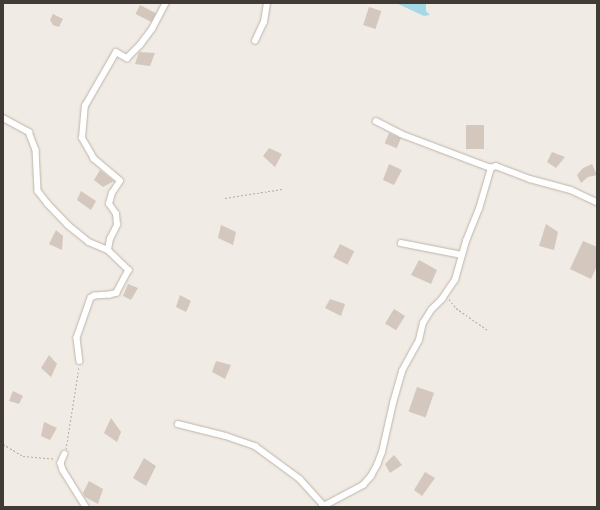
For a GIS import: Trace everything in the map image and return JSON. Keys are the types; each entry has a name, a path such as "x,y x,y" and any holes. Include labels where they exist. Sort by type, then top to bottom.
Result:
{"street":[{"path":"108,250 110,239 117,225 116,214 109,204 112,193 120,181 94,158 82,138 85,106 116,52 127,58 152,30 166,3"},
{"path":"255,40 264,22 267,3"},
{"path":"3,118 29,132 36,150 38,191 48,204 68,225 89,242 108,250 129,270 117,293 95,296 91,298 77,338 80,361"},
{"path":"376,121 402,134 491,168 496,166 530,179 571,190 597,202"},
{"path":"178,424 226,436 255,446 300,479 323,506 363,485 371,476 382,452 402,371 419,340 423,323 431,310 456,280 462,256 479,209 491,168"},
{"path":"401,244 462,256"},
{"path":"65,454 61,463 62,470 86,507"}],"path":[{"path":"225,198 282,188"},
{"path":"445,295 456,308 489,331"},
{"path":"65,454 80,361"},
{"path":"3,444 24,456 62,460"}],"water":[{"path":"396,3 426,3 426,11 430,15 424,16"}],"building":[{"path":"140,5 156,13 151,22 135,14"},
{"path":"369,7 381,11 375,29 363,25"},
{"path":"53,14 63,19 59,27 53,25 50,20"},
{"path":"139,52 155,53 150,66 135,64"},
{"path":"466,125 484,125 484,149 466,149"},
{"path":"389,133 401,138 397,148 385,143"},
{"path":"269,148 282,154 275,167 263,156"},
{"path":"552,152 565,157 556,168 547,162"},
{"path":"389,164 402,170 394,185 383,180"},
{"path":"592,164 597,175 588,177 581,183 577,175 583,168"},
{"path":"100,170 114,181 103,187 94,180"},
{"path":"81,191 96,201 91,210 77,200"},
{"path":"546,224 558,232 554,250 539,246"},
{"path":"221,225 236,232 233,245 218,238"},
{"path":"56,230 63,236 62,250 49,244"},
{"path":"583,241 597,247 597,266 591,279 570,269"},
{"path":"340,244 354,251 347,265 333,257"},
{"path":"419,260 437,270 431,284 411,275"},
{"path":"128,284 138,288 131,300 123,296"},
{"path":"180,295 191,301 186,312 176,307"},
{"path":"330,299 345,304 341,316 325,308"},
{"path":"394,309 405,316 396,330 385,323"},
{"path":"49,355 57,364 51,377 41,368"},
{"path":"216,361 231,365 225,379 212,372"},
{"path":"417,387 434,393 426,417 409,412"},
{"path":"13,391 23,396 19,404 9,401"},
{"path":"111,418 121,432 117,442 104,433"},
{"path":"44,422 57,428 50,440 41,436"},
{"path":"394,455 402,465 390,473 385,464"},
{"path":"144,458 156,466 146,486 133,478"},
{"path":"425,472 435,478 422,496 414,490"},
{"path":"89,481 103,489 98,504 85,497 83,493"}]}
